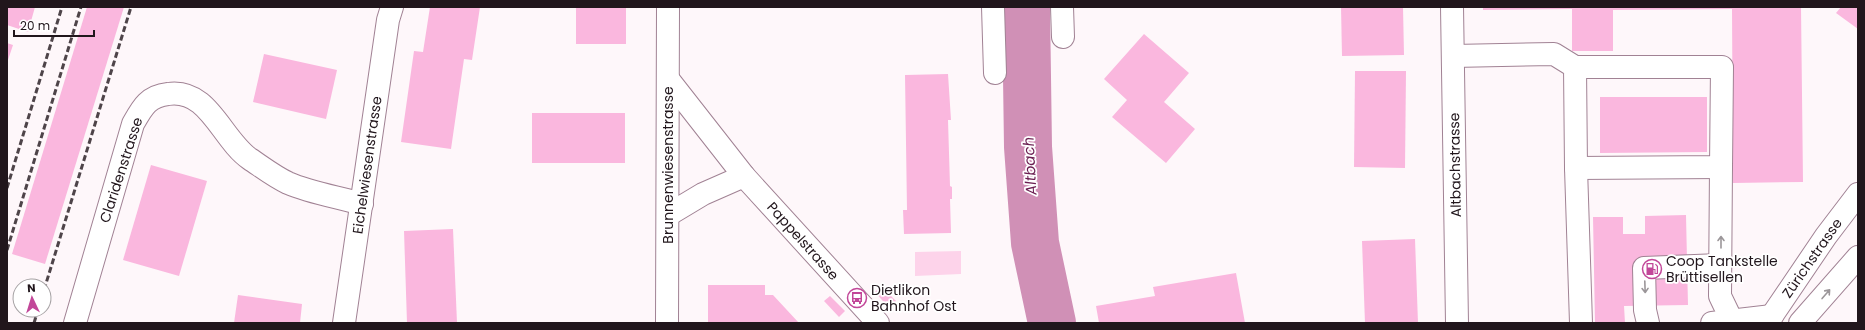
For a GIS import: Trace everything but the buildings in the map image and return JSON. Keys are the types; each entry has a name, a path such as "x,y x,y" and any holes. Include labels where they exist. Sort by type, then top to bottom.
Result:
{"street":[{"name":"Eichelwiesenstrasse","path":"344,323 388,20 392,7"},
{"name":"Brunnenwiesenstrasse","path":"667,323 668,7"},
{"path":"993,7 995,73"},
{"path":"1062,7 1063,37"},
{"name":"Altbachstrasse","path":"1452,7 1457,323"},
{"path":"1453,56 1554,54 1575,67 1722,67 1720,265 1722,322 1769,320"},
{"path":"1575,67 1576,168 1581,323"},
{"name":"Pappelstrasse","path":"668,79 744,176 878,323"},
{"name":"Claridenstrasse","path":"75,323 133,124 144,104 163,94 177,93 195,98 210,112 234,154 248,158 288,183 362,204"},
{"path":"1576,168 1721,167"},
{"path":"668,215 703,194 744,176"},
{"name":"Zürichstrasse","path":"1769,320 1826,236 1858,194"},
{"name":"Zürichstrasse","path":"1800,323 1858,258"},
{"path":"1648,323 1644,268 1720,265"}],"shaded area":[{"path":"961,251 961,274 915,276 915,252"}],"waterway":[{"name":"Altbach","path":"1026,7 1028,147 1035,243 1052,323"}],"railway":[{"path":"7,188 62,7"},
{"path":"7,250 81,7"},
{"path":"48,278 131,7"},
{"path":"34,323 36,318"}],"place":[{"name":"Coop Tankstelle Brüttisellen","path":"1652,269"},
{"name":"Dietlikon Bahnhof Ost","path":"857,298"}]}
